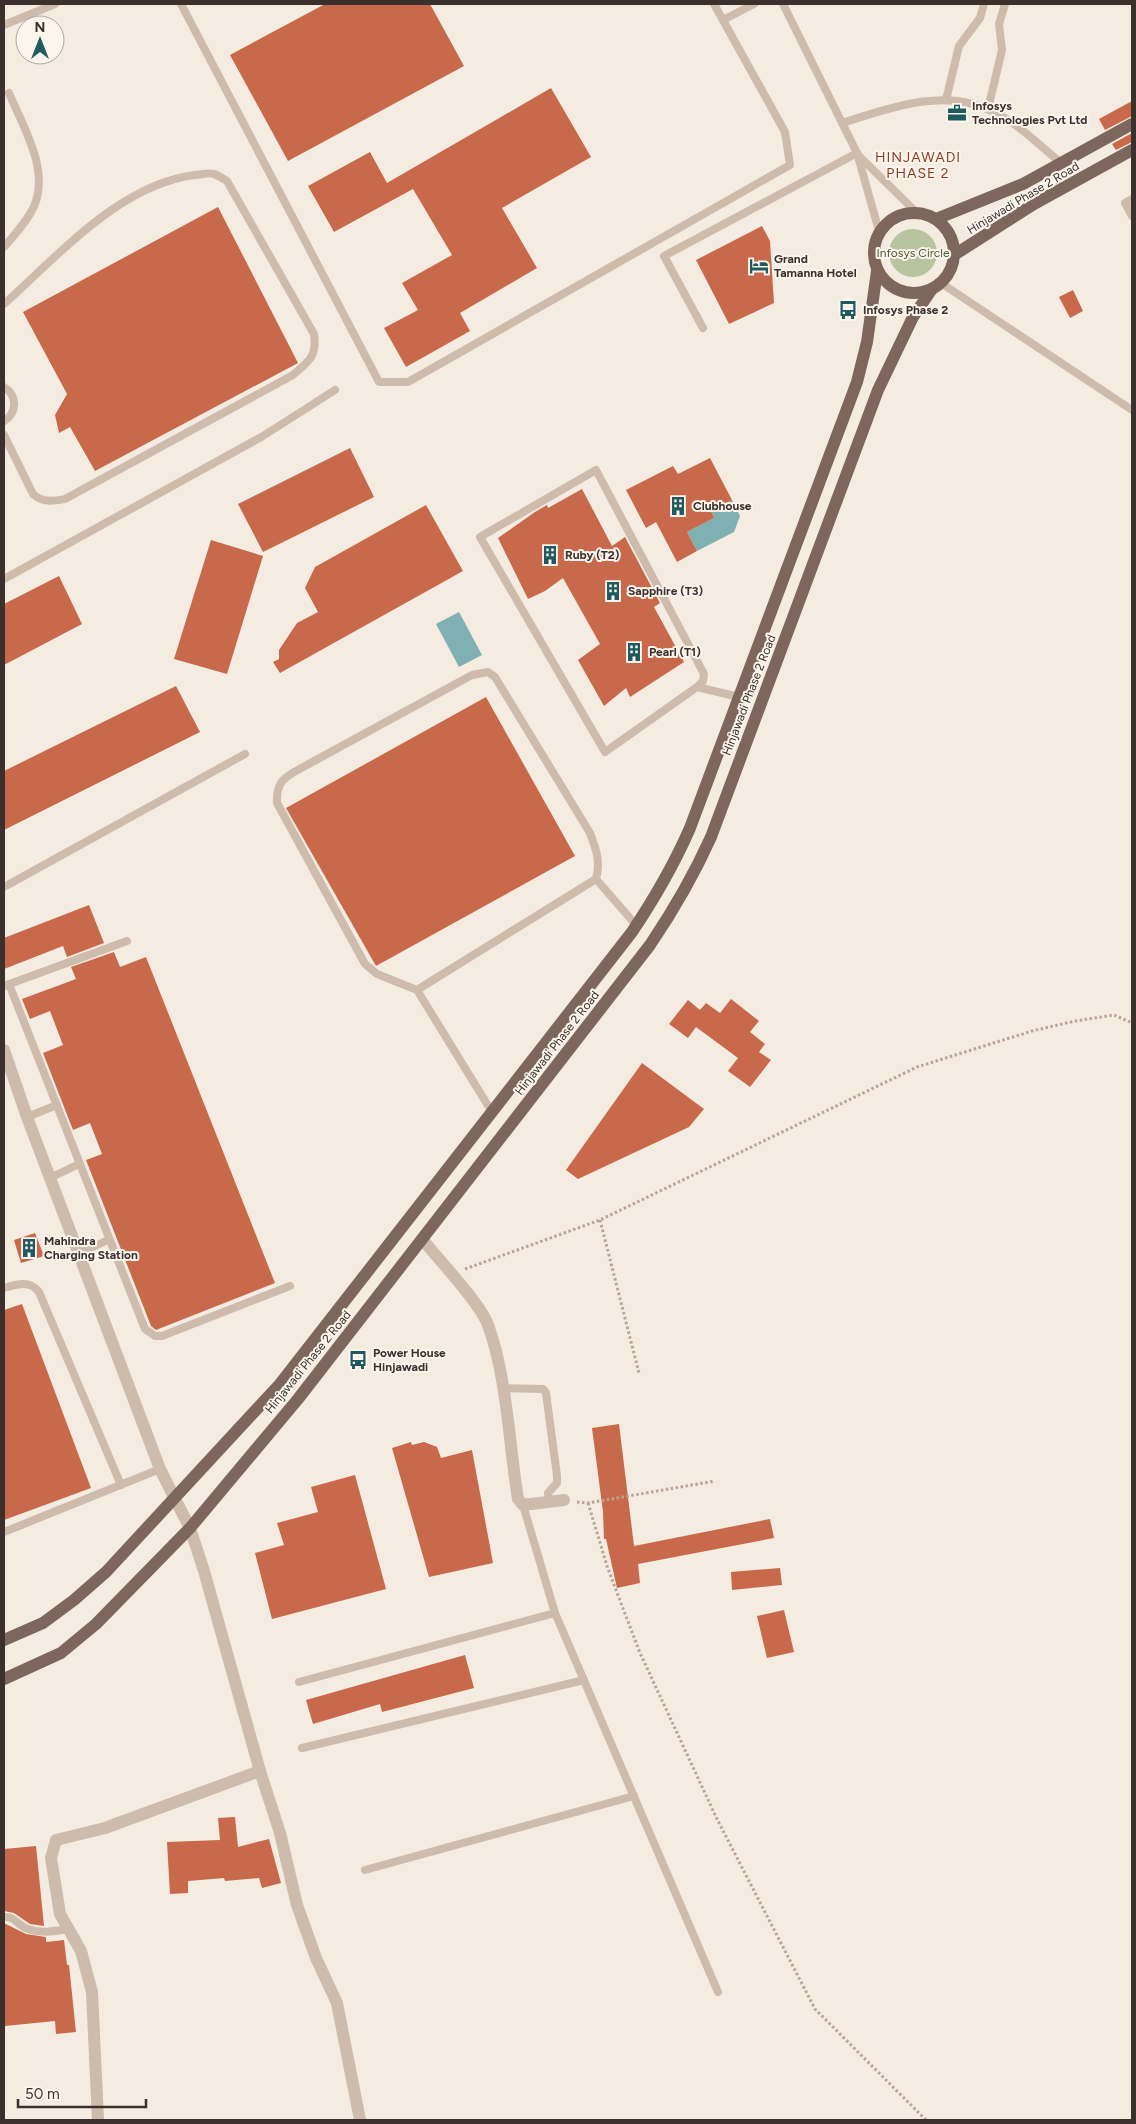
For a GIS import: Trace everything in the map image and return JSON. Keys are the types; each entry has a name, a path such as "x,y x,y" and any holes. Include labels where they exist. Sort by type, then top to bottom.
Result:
{"main road":[{"name":"Hinjawadi Phase 2 Road","path":"936,219 1023,184 1132,124"},
{"name":"Hinjawadi Phase 2 Road","path":"954,255 1034,204 1132,150"},
{"path":"916,212 936,219 950,234 954,255 952,266 936,286 911,293 901,291 883,280 877,271 873,250 880,231 895,217 916,212"},
{"name":"Hinjawadi Phase 2 Road","path":"4,1640 43,1623 74,1600 106,1572 280,1384 644,913 670,872 686,837 857,382 867,342 877,271"},
{"name":"Hinjawadi Phase 2 Road","path":"4,1679 61,1653 96,1624 190,1528 298,1399 423,1240 662,927 691,882 711,837 878,390 912,316 936,286"},
{"path":"644,913 662,927"}],"street":[{"path":"4,1050 78,1254 160,1469 190,1528 223,1637 260,1771 280,1833 297,1905 316,1958 337,2002 360,2120"},
{"path":"423,1240 480,1310 488,1324 502,1388 518,1499 523,1504 564,1500"},
{"path":"98,2120 92,1992 81,1952 60,1914 51,1858 56,1840 105,1828 260,1771"}],"lane":[{"path":"4,25 55,4"},
{"path":"181,4 378,382 408,382 790,165 785,132 725,19 714,4"},
{"path":"725,19 754,4"},
{"path":"783,4 857,153 880,231"},
{"path":"946,100 959,46 980,18 984,4"},
{"path":"988,109 1002,50 999,24 1006,4"},
{"path":"4,247 31,213 38,198 40,181 38,164 9,94"},
{"path":"842,123 891,108 946,100 967,102 988,109 1022,130 1061,163"},
{"path":"857,153 916,212"},
{"path":"702,328 664,256 857,153"},
{"path":"4,304 83,232 136,194 155,184 179,177 213,173 227,181 314,334 316,347 310,360 293,375 65,499 48,501 38,499 33,494 4,435"},
{"path":"1132,199 1125,203 1132,216"},
{"path":"936,286 1132,410"},
{"path":"4,388 11,393 14,405 11,416 4,421"},
{"path":"4,579 263,436 335,390"},
{"path":"697,687 702,681 704,674 596,470 480,537 605,752 697,687 739,697"},
{"path":"492,1112 417,990 377,974 365,964 277,803 278,786 284,778 472,675 488,672 495,677 590,832 598,862 596,879 636,925"},
{"path":"4,887 245,754"},
{"path":"417,990 596,879"},
{"path":"127,941 7,985 57,1105 108,1240 145,1329 155,1336 182,1329 290,1286"},
{"path":"27,1117 57,1105"},
{"path":"50,1178 79,1164"},
{"path":"78,1254 108,1240"},
{"path":"4,1288 19,1283 29,1284 35,1286 39,1292 122,1485"},
{"path":"502,1388 529,1387 543,1389 546,1393 557,1476 557,1483 548,1493 549,1502"},
{"path":"4,1532 160,1469"},
{"path":"523,1504 555,1613 718,1992"},
{"path":"299,1682 555,1613"},
{"path":"302,1748 584,1680"},
{"path":"365,1870 634,1796"},
{"path":"4,1917 13,1918 27,1929 46,1933 69,1930"}],"path":[{"path":"451,1274 600,1220 917,1067 1032,1031 1075,1022 1114,1015 1132,1022"},
{"path":"600,1220 639,1372"},
{"path":"716,1481 588,1503 608,1568 640,1653 713,1810 815,2009 926,2120"}],"green space":[{"name":"Infosys Circle","path":"913,229 922,231 930,236 935,244 937,253 935,262 930,270 922,275 913,277 904,275 896,270 891,262 889,253 891,244 896,236 904,231"}],"water":[{"path":"732,500 740,516 734,532 697,551 687,532 714,518 711,511"},
{"path":"459,612 482,655 459,667 436,624"}],"building":[{"path":"325,4 430,4 464,66 288,161 230,55"},
{"path":"551,88 591,157 502,208 537,268 460,313 470,331 406,367 384,328 418,310 402,283 452,255 413,189 334,232 308,186 370,152 387,183"},
{"path":"1132,101 1132,116 1105,130 1099,119"},
{"path":"1132,133 1132,142 1116,150 1112,144"},
{"path":"218,207 298,363 95,471 70,427 59,433 55,415 67,394 23,312"},
{"path":"762,226 770,241 774,303 729,324 696,260"},
{"path":"1073,290 1083,311 1070,318 1059,297"},
{"path":"350,448 374,497 263,552 238,504"},
{"name":"Clubhouse","path":"710,458 732,500 711,511 714,518 687,532 697,551 677,562 656,522 646,528 626,490 673,466 678,474"},
{"path":"582,489 612,546 625,537 660,603 654,607 684,662 630,697 626,688 604,706 578,660 600,644 563,578 545,591 528,599 498,538 547,505 548,508"},
{"path":"426,505 463,571 280,673 273,662 279,659 279,650 297,623 318,612 305,588 315,567"},
{"path":"211,540 263,556 227,674 174,659"},
{"path":"59,576 82,624 4,665 4,604"},
{"path":"176,686 200,732 4,830 4,771"},
{"path":"486,697 575,856 376,966 286,808"},
{"path":"89,905 104,943 67,957 63,946 4,969 4,938"},
{"path":"114,952 120,967 146,957 275,1283 156,1330 151,1326 86,1160 102,1154 90,1123 73,1130 43,1053 63,1045 50,1011 30,1019 22,999 76,979 71,967"},
{"path":"731,999 759,1021 750,1032 765,1044 759,1052 771,1060 750,1087 728,1071 738,1058 696,1027 688,1038 669,1024 688,1000 700,1010 706,1003 720,1013"},
{"path":"642,1063 704,1109 689,1127 578,1179 566,1170"},
{"name":"Mahindra Charging Station","path":"35,1233 44,1256 21,1263 14,1240"},
{"path":"22,1304 91,1488 4,1520 4,1310"},
{"path":"619,1424 634,1546 770,1519 774,1538 638,1564 640,1583 617,1588 606,1539 604,1539 603,1512 592,1428"},
{"path":"411,1442 412,1445 424,1442 437,1447 441,1458 472,1450 493,1563 429,1577 392,1448"},
{"path":"355,1475 386,1589 272,1619 255,1553 284,1545 277,1523 318,1512 311,1487"},
{"path":"780,1568 782,1585 732,1590 731,1572"},
{"path":"784,1610 794,1652 767,1658 757,1616"},
{"path":"465,1655 474,1688 382,1712 380,1704 313,1724 306,1700"},
{"path":"235,1817 238,1847 269,1839 281,1883 262,1888 259,1878 225,1881 224,1878 188,1881 188,1893 170,1894 167,1842 220,1840 218,1818"},
{"path":"36,1846 44,1926 30,1924 14,1913 4,1911 4,1849"},
{"path":"4,1923 26,1934 46,1937 46,1942 64,1940 67,1965 69,1965 76,2032 56,2034 55,2021 5,2026"}],"place":[{"name":"Infosys Technologies Pvt Ltd","path":"957,113"},
{"name":"Grand Tamanna Hotel","path":"759,266"},
{"name":"Infosys Phase 2","path":"848,310"},
{"name":"Clubhouse","path":"678,506"},
{"name":"Ruby (T2)","path":"550,555"},
{"name":"Sapphire (T3)","path":"613,591"},
{"name":"Pearl (T1)","path":"634,652"},
{"name":"Mahindra Charging Station","path":"29,1248"},
{"name":"Power House Hinjawadi","path":"358,1360"}],"district":[{"name":"HINJAWADI PHASE 2","path":"918,166"}]}
